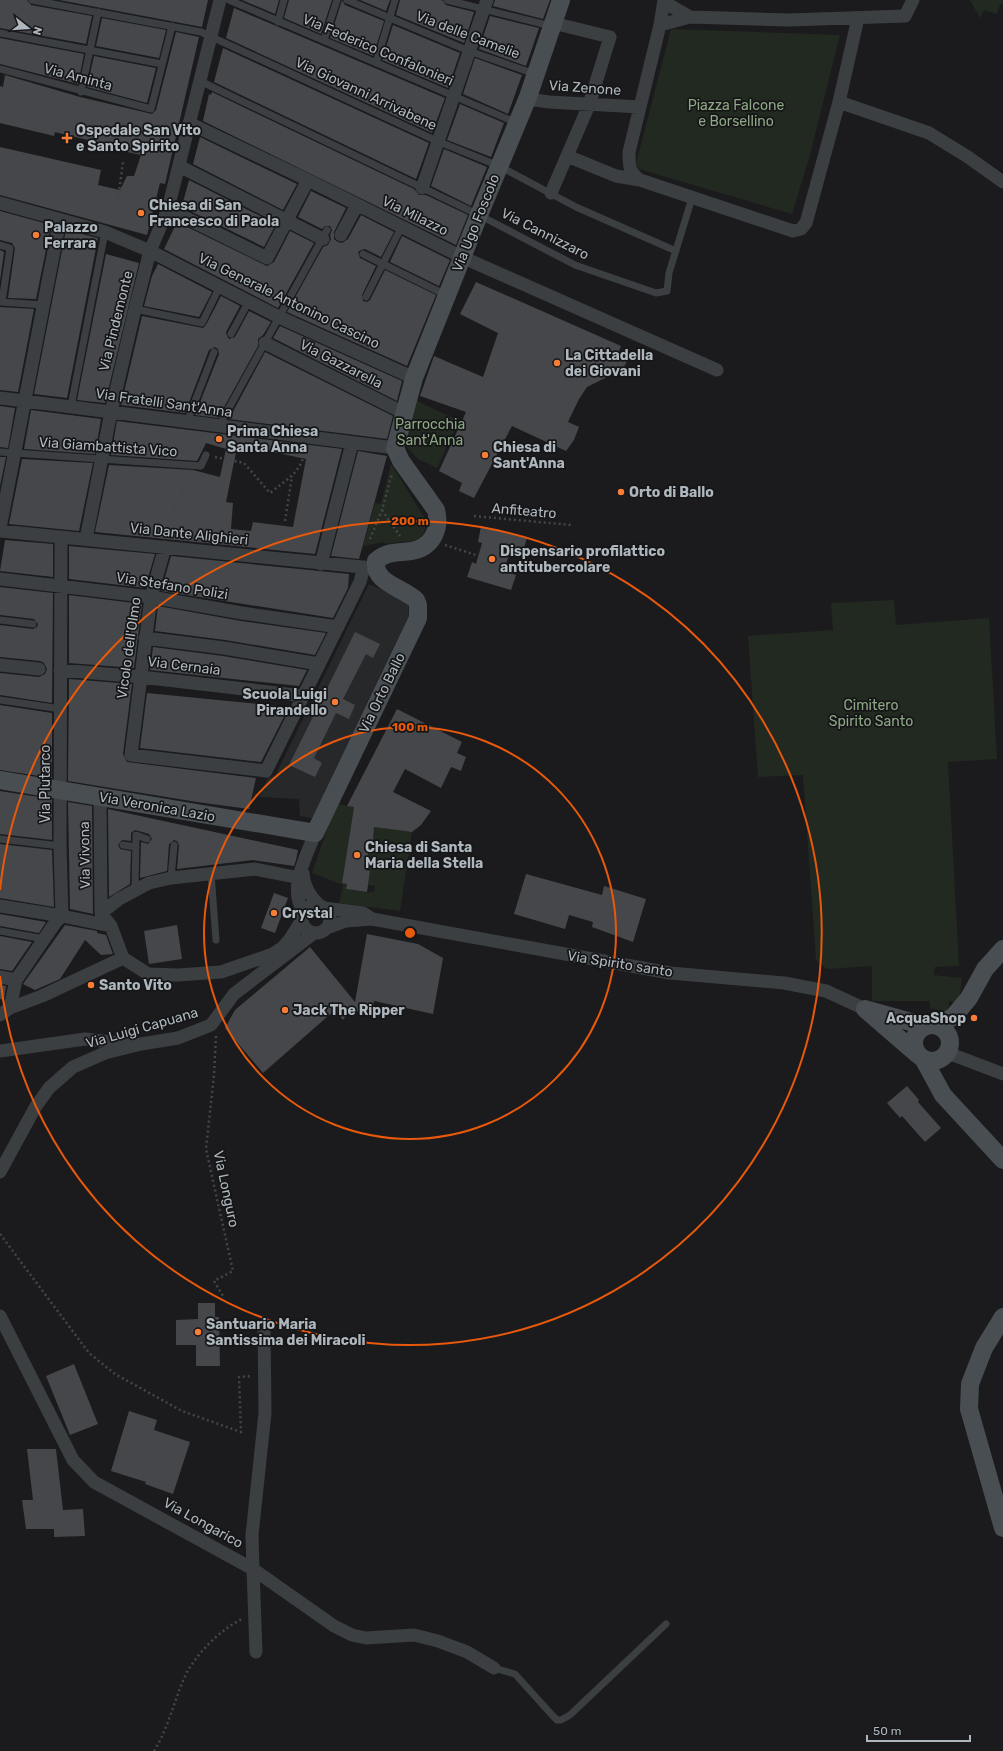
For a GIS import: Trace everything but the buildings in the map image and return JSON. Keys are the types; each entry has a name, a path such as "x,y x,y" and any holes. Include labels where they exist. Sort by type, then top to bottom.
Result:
{"street":[{"name":"Via Pindemonte","path":"86,539 111,412 135,309 150,251 168,209 220,0"},
{"name":"Via Ugo Foscolo","path":"395,448 414,378 446,295 527,99 561,0"},
{"path":"640,180 632,174 629,166 629,152 660,24 664,0 690,17"},
{"path":"660,24 690,17 789,20 905,16 914,0"},
{"path":"422,188 486,4"},
{"path":"567,156 616,176 640,180 793,231 801,229 806,223 839,102 858,18"},
{"path":"551,194 590,105 610,37 552,25"},
{"name":"Via Zenone","path":"527,99 590,105 640,107"},
{"path":"839,102 929,133 968,157 1003,182"},
{"name":"Via Milazzo","path":"189,123 308,180 401,228 462,257 717,370"},
{"path":"179,166 287,220 325,235"},
{"path":"168,209 267,258 308,180"},
{"name":"Via Generale Antonino Cascino","path":"0,203 105,232 150,251 279,317 414,378"},
{"path":"341,235 357,205"},
{"path":"0,528 26,401 60,220"},
{"name":"Via Gazzarella","path":"265,343 404,413"},
{"name":"Via Fratelli Sant'Anna","path":"0,398 71,406 352,444 395,448"},
{"path":"321,564 352,444"},
{"path":"304,696 360,582 370,568 381,556 391,552 420,549 431,540 437,528 438,519 436,510 401,461 395,448"},
{"name":"Via Dante Alighieri","path":"0,531 370,568"},
{"name":"Via Plutarco","path":"61,545 60,846 62,916"},
{"name":"Vicolo dell'Olmo","path":"162,546 151,597 131,755 266,771 304,696"},
{"name":"Via Orto Ballo","path":"315,833 418,618 418,605 416,600 383,579 370,568"},
{"name":"Via Stefano Polizi","path":"0,579 151,597 226,611 338,627"},
{"path":"145,638 224,648 320,664"},
{"path":"0,664 39,669"},
{"name":"Via Cernaia","path":"60,670 141,677 304,696"},
{"name":"Via Veronica Lazio","path":"0,780 315,833"},
{"name":"Via Vivona","path":"100,798 102,913"},
{"path":"315,833 302,872 297,897 306,929 314,933 323,931 346,921 372,919"},
{"path":"302,872 255,869 171,878 149,884 119,899 102,913 111,926 123,958 148,974 178,975 221,972 273,954 282,948 311,906 363,913 372,919"},
{"path":"302,872 307,890 327,911 330,919 327,928"},
{"path":"0,906 111,926"},
{"path":"5,1012 16,980 62,916"},
{"name":"Via Spirito santo","path":"372,919 670,974 784,983 826,991 865,1009 931,1026"},
{"name":"Via Luigi Capuana","path":"0,1172 36,1106 49,1088 73,1067 105,1053 141,1044 178,1038 211,1025 234,994 314,933"},
{"path":"920,1057 937,1061 947,1051 969,998 985,969 1003,949"},
{"path":"5,1012 123,958"},
{"path":"0,977 16,980"},
{"path":"969,998 953,1017 916,1033 914,1044 920,1057 943,1095 1003,1160"},
{"name":"Via Spirito santo","path":"865,1009 920,1057"},
{"path":"931,1026 946,1032 947,1051 943,1095"},
{"path":"0,1051 85,1039 141,1044"},
{"path":"947,1051 1003,1074"},
{"name":"Via Longarico","path":"0,1316 73,1460 94,1482 253,1569"},
{"path":"1003,1317 984,1348 970,1384 969,1409 1003,1528"},
{"name":"Via Longarico","path":"253,1569 252,1535 265,1413 264,1328"},
{"path":"253,1569 253,1613 256,1652"},
{"path":"253,1569 334,1626 352,1635 366,1638 414,1636 438,1641 467,1652 494,1668"}],"lane":[{"name":"Via Giovanni Arrivabene","path":"32,0 200,32 438,141 499,166 576,207 676,251"},
{"name":"Via Federico Confalonieri","path":"229,0 517,123"},
{"path":"278,22 284,0"},
{"path":"324,40 336,0"},
{"name":"Via delle Camelie","path":"347,0 469,51 536,74"},
{"path":"376,63 395,0"},
{"path":"447,0 486,4 552,25"},
{"path":"81,92 98,12"},
{"path":"0,33 162,64 172,26"},
{"name":"Via Aminta","path":"0,69 81,92 150,109 162,64"},
{"name":"Via Cannizzaro","path":"200,81 479,215 575,265 656,293 667,291 669,273 692,198"},
{"path":"366,298 401,228"},
{"path":"71,406 105,232"},
{"path":"219,426 325,235"},
{"path":"0,245 10,248 1,302 44,305"},
{"path":"364,254 446,295"},
{"path":"135,309 202,323 220,286"},
{"path":"231,334 249,301"},
{"path":"187,422 214,352"},
{"name":"Via Giambattista Vico","path":"0,452 193,466 201,466 206,455"},
{"path":"0,620 33,624"},
{"path":"0,700 61,709"},
{"path":"135,891 136,836 147,839"},
{"path":"0,839 60,846"},
{"path":"123,845 136,847"},
{"path":"171,878 174,845"},
{"path":"211,873 216,940"},
{"path":"0,931 44,939"},
{"path":"494,1668 515,1674 552,1715 561,1720 570,1715 666,1624"}],"path":[{"path":"118,199 123,162"},
{"path":"206,455 244,463 270,493 292,476 304,461 306,446"},
{"path":"370,539 382,510 394,467 395,448"},
{"path":"162,546 193,466"},
{"path":"284,521 292,476"},
{"path":"382,510 402,540"},
{"name":"Anfiteatro","path":"474,516 571,525"},
{"path":"431,540 479,556"},
{"name":"Via Longuro","path":"211,1025 217,1039 206,1149 233,1271 214,1281 223,1296"},
{"path":"0,1234 89,1354 115,1374 182,1411 241,1432 239,1377 265,1375"},
{"path":"154,1751 163,1736 187,1674 200,1654 227,1627 253,1613"}],"shaded area":[{"path":"369,584 403,599 408,606 409,615 312,818 300,816 299,799 259,797 268,778 275,776"}],"green space":[{"path":"970,0 1003,0 1003,5 1000,4 997,14 984,10 980,18"},
{"name":"Piazza Falcone e Borsellino","path":"671,29 840,35 810,155 792,214 639,169 636,163"},
{"name":"Parrocchia Sant'Anna","path":"417,401 459,421 437,468 418,459 406,446 409,439 403,438"},
{"path":"391,464 424,517 424,533 420,538 408,542 385,544 384,542 363,546 375,503 381,504"},
{"name":"Cimitero Spirito Santo","path":"894,600 896,625 989,618 997,759 948,762 959,966 935,967 934,975 962,978 960,994 955,1002 949,1001 948,1012 930,1008 930,1001 872,1001 872,966 827,969 816,960 803,775 758,777 748,636 833,630 831,603"},
{"path":"336,804 354,807 342,883 347,884 346,889 366,893 374,891 375,886 368,885 370,871 366,870 370,840 373,840 374,830 371,829 385,811 382,828 412,832 400,911 339,903 343,885 312,873"}],"place":[{"name":"Ospedale San Vito e Santo Spirito","path":"67,138"},
{"name":"Chiesa di San Francesco di Paola","path":"141,213"},
{"name":"Palazzo Ferrara","path":"36,235"},
{"name":"La Cittadella dei Giovani","path":"557,363"},
{"name":"Prima Chiesa Santa Anna","path":"219,439"},
{"name":"Chiesa di Sant'Anna","path":"485,455"},
{"name":"Orto di Ballo","path":"621,492"},
{"name":"Dispensario profilattico antitubercolare","path":"492,559"},
{"name":"Scuola Luigi Pirandello","path":"335,702"},
{"name":"Chiesa di Santa Maria della Stella","path":"357,855"},
{"name":"Crystal","path":"274,913"},
{"name":"Santo Vito","path":"91,985"},
{"name":"Jack The Ripper","path":"285,1010"},
{"name":"AcquaShop","path":"974,1018"},
{"name":"Santuario Maria Santissima dei Miracoli","path":"198,1332"}]}
